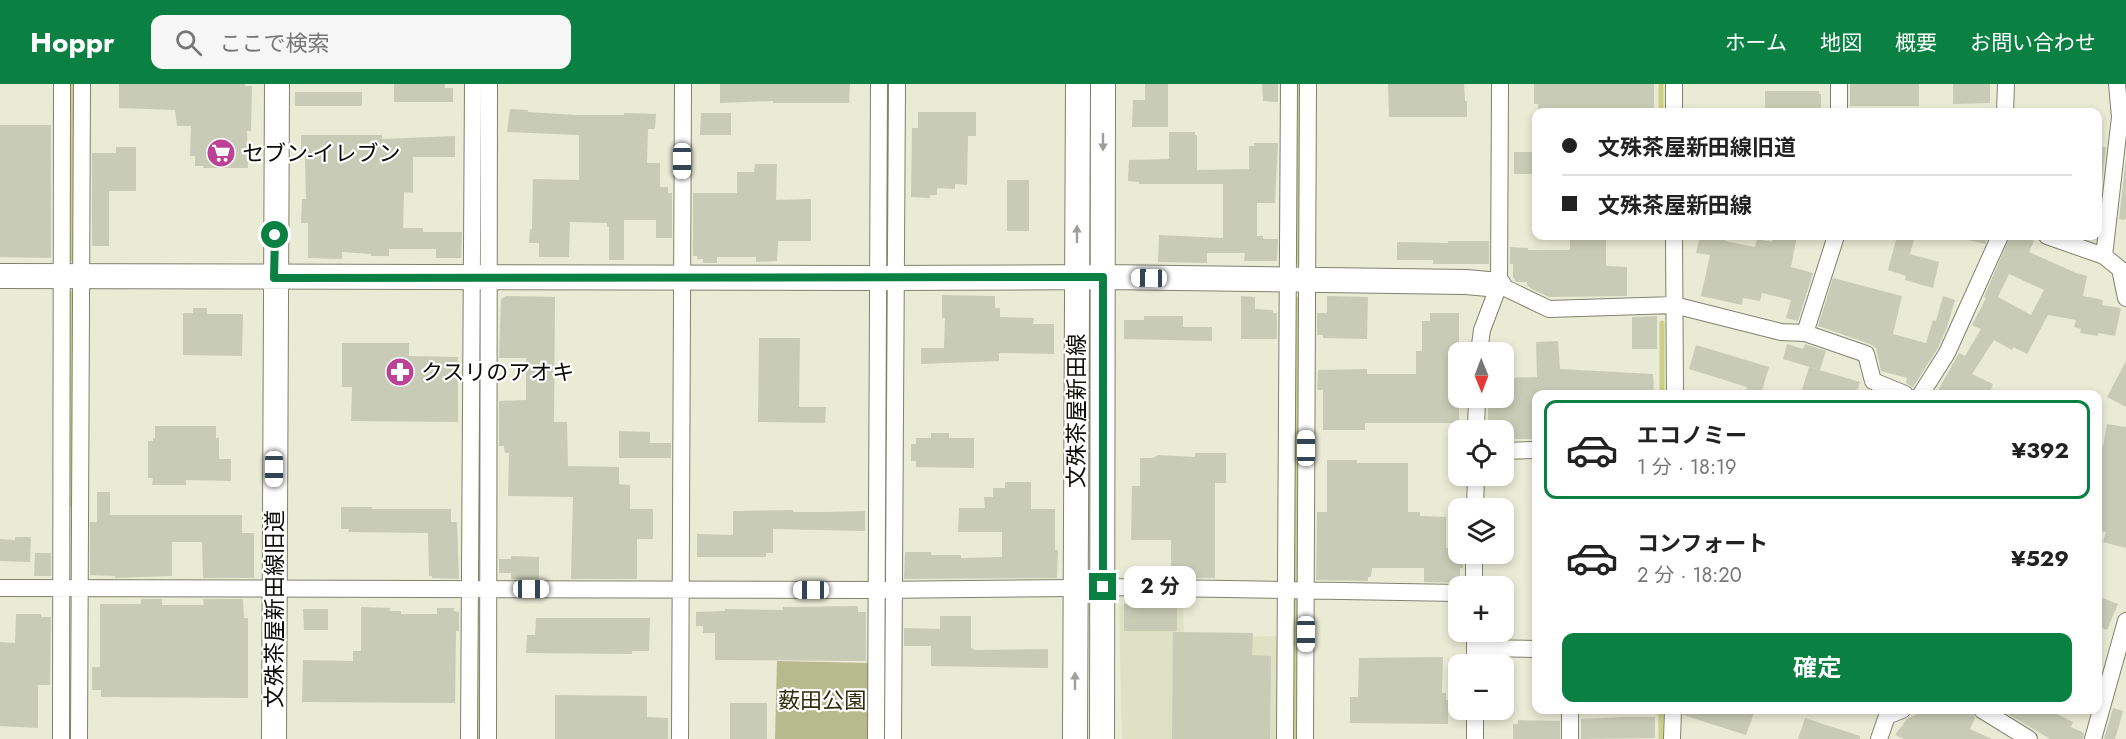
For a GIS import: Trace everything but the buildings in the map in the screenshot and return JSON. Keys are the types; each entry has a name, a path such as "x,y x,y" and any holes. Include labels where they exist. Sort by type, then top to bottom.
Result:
{"street":[{"path":"62,84 71,277 80,587 79,739"},
{"path":"61,739 62,587 71,277 82,84"},
{"name":"文殊茶屋新田線旧道","path":"273,739 274,278 277,84"},
{"path":"473,84 489,589 488,739"},
{"path":"469,739 469,589 489,84"},
{"path":"680,739 682,84"},
{"path":"879,84 888,278"},
{"path":"876,739 885,590 888,278 897,84"},
{"name":"文殊茶屋新田線","path":"1075,739 1078,84"},
{"name":"文殊茶屋新田線","path":"1102,739 1103,84"},
{"path":"1289,84 1306,591 1305,739"},
{"path":"1285,739 1286,591 1297,280 1308,84"},
{"path":"1480,342 1482,330 1499,285 1500,84"},
{"path":"1674,84 1674,108"},
{"path":"1839,84 1839,108"},
{"path":"2006,84 2006,108"},
{"path":"2104,256 2120,117 2117,84"},
{"path":"1674,240 1675,390"},
{"path":"1805,333 1835,240"},
{"path":"1924,390 1947,353 1998,240"},
{"path":"2058,240 2104,256 2120,269 2126,298"},
{"path":"0,276 1103,277 1466,282 1499,285 1549,309 1674,305 1781,332 1805,333 1866,354 1873,381 1895,390"},
{"path":"1514,451 1532,450"},
{"path":"1103,587 1448,593"},
{"path":"0,588 681,590 1075,588"},
{"path":"885,590 893,739"},
{"path":"2102,707 2126,621"},
{"path":"1475,648 1532,648"},
{"path":"1570,714 1570,739"},
{"path":"1672,739 1673,714"},
{"path":"1880,739 1888,714"},
{"path":"1988,714 2029,739"},
{"path":"2093,739 2100,714"},
{"path":"1475,720 1475,739"}],"shaded area":[{"path":"1119,606 1183,607 1184,638 1282,636 1283,739 1122,739"}],"green space":[{"name":"薮田公園","path":"777,661 869,663 869,739 775,739"}],"waterway":[{"path":"72,259 73,84"},
{"path":"887,262 888,84"},
{"path":"1297,263 1298,84"},
{"path":"1661,84 1661,108"},
{"path":"72,293 72,505"},
{"path":"886,568 887,296"},
{"path":"1295,584 1297,299"},
{"path":"1662,323 1662,390"},
{"path":"1295,598 1295,739"},
{"path":"479,739 480,602"},
{"path":"885,606 885,650"},
{"path":"1661,714 1661,739"}],"place":[{"name":"セブン-イレブン","path":"221,153"},
{"name":"クスリのアオキ","path":"400,372"}],"route":[{"path":"275,235 274,278 1103,277 1103,587"}]}
